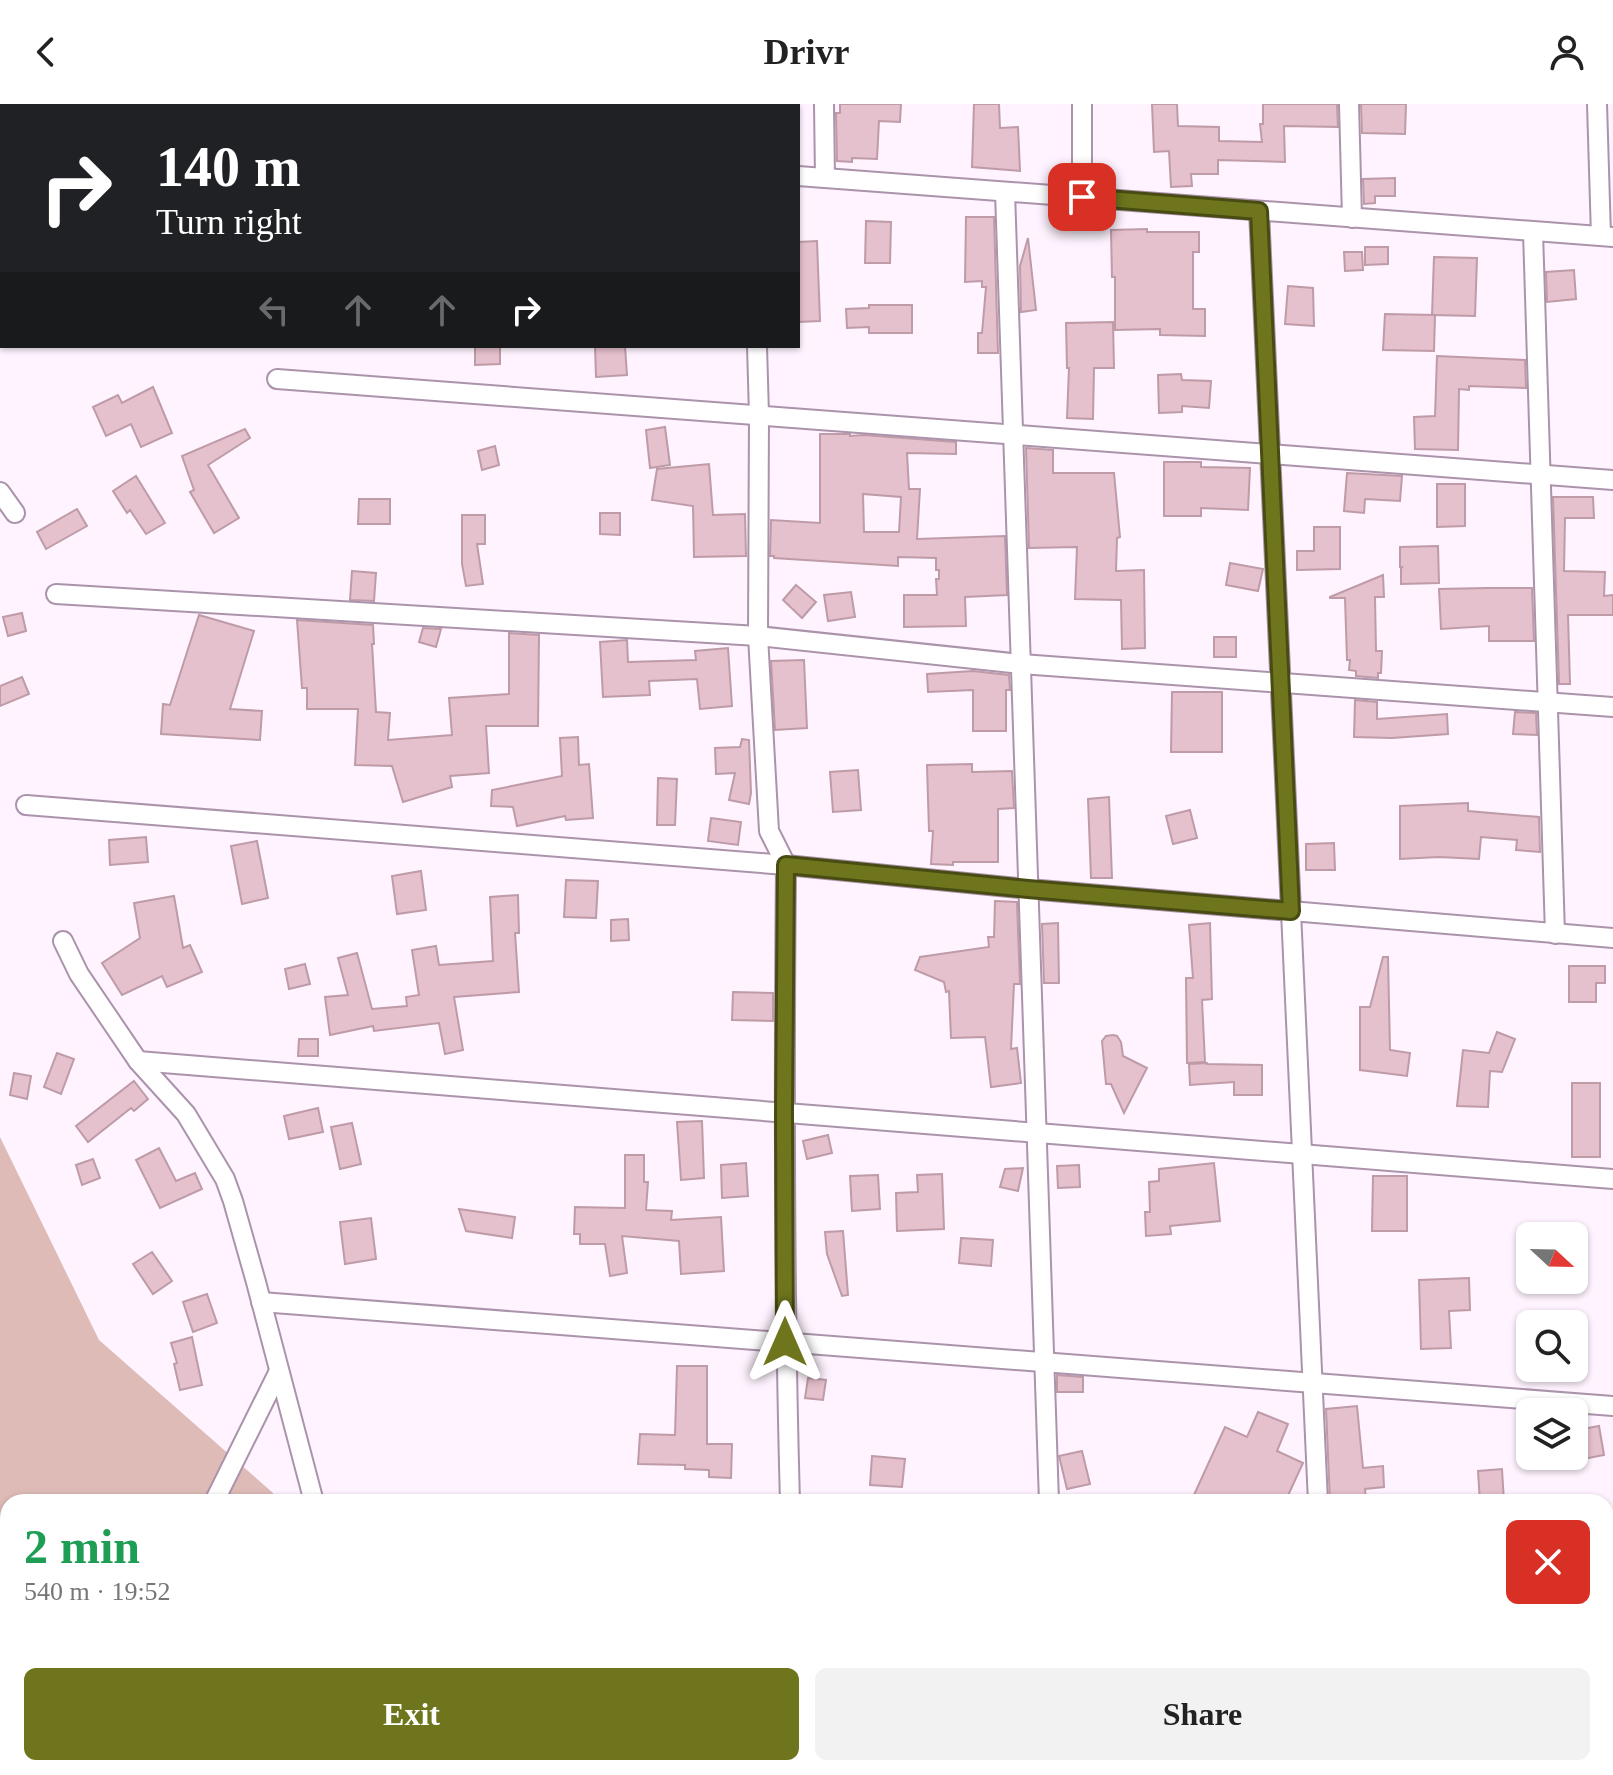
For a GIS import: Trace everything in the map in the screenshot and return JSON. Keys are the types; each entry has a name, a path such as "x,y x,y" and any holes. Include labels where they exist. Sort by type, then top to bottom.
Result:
{"street":[{"path":"824,104 825,178"},
{"path":"1082,104 1082,197"},
{"path":"1349,104 1352,218"},
{"path":"800,176 1607,237 1597,104"},
{"path":"1005,192 1049,1494"},
{"path":"1259,211 1318,1494"},
{"path":"1533,232 1555,934"},
{"path":"757,348 758,636 769,831 786,865 785,1342 790,1494"},
{"path":"277,379 1613,480"},
{"path":"0,492 15,513"},
{"path":"56,594 758,636 1021,664 1613,707"},
{"path":"26,805 786,865 1028,889 1613,938"},
{"path":"63,941 79,974 138,1061 186,1114 220,1169 233,1201 312,1494"},
{"path":"138,1061 1613,1179"},
{"path":"261,1302 1613,1406"},
{"path":"218,1494 279,1371"}],"shaded area":[{"path":"0,1137 99,1340 273,1494 0,1494"}],"building":[{"path":"840,104 901,104 900,122 879,121 877,159 837,161 836,113 840,113"},
{"path":"974,104 999,104 1000,128 1018,127 1020,171 972,167"},
{"path":"1152,104 1177,104 1178,126 1219,127 1219,141 1262,142 1260,124 1263,124 1263,104 1337,104 1338,127 1284,126 1285,162 1218,160 1218,174 1191,174 1192,186 1171,187 1169,151 1154,152"},
{"path":"1361,104 1406,104 1405,134 1362,133"},
{"path":"1395,178 1395,196 1375,196 1375,203 1364,204 1363,179"},
{"path":"966,217 994,217 998,353 978,353 978,333 982,333 986,287 982,287 982,281 965,282"},
{"path":"866,221 891,222 890,263 865,263"},
{"path":"1147,229 1147,232 1199,232 1199,252 1193,252 1193,309 1205,309 1205,336 1160,335 1160,329 1115,330 1111,230"},
{"path":"1028,238 1036,310 1021,312 1020,266"},
{"path":"817,241 820,321 800,322 800,242"},
{"path":"1365,247 1388,247 1388,264 1365,265"},
{"path":"1344,252 1362,252 1363,270 1345,271"},
{"path":"1434,257 1477,258 1475,316 1432,315"},
{"path":"1574,270 1576,299 1547,302 1546,272"},
{"path":"1288,286 1313,288 1314,326 1285,324"},
{"path":"869,305 912,305 912,333 869,333 869,327 847,328 846,309 869,308"},
{"path":"1385,314 1435,315 1434,351 1383,350"},
{"path":"1113,322 1114,368 1094,368 1093,419 1067,418 1069,368 1066,323"},
{"path":"475,348 500,348 500,364 475,365"},
{"path":"595,348 625,348 627,375 596,377"},
{"path":"1437,356 1525,360 1526,388 1469,386 1469,390 1459,389 1458,450 1415,449 1414,417 1435,416"},
{"path":"1181,374 1182,380 1211,381 1209,408 1182,406 1182,412 1159,413 1158,375"},
{"path":"153,387 172,433 141,447 131,424 106,436 93,407 118,395 122,403"},
{"path":"665,427 670,465 650,468 646,430"},
{"path":"245,429 250,438 208,465 239,518 214,533 190,492 194,490 182,456"},
{"path":"820,434 956,442 956,454 907,453 909,489 920,489 917,539 1005,536 1007,595 965,597 966,626 904,627 904,595 937,595 939,570 936,570 936,558 898,557 898,566 770,556 771,520 820,523","holes":["863,494 901,497 899,532 864,532"]},
{"path":"495,446 499,465 482,470 478,451"},
{"path":"1026,448 1053,450 1053,473 1114,473 1120,537 1117,538 1116,571 1144,570 1145,648 1122,649 1121,600 1075,599 1077,547 1029,548"},
{"path":"1164,462 1201,462 1201,467 1250,468 1248,510 1201,508 1201,516 1164,516"},
{"path":"709,464 713,515 745,514 746,556 694,557 693,506 652,500 657,469"},
{"path":"1347,473 1402,476 1400,501 1365,499 1364,513 1344,511"},
{"path":"136,476 165,523 146,534 113,491"},
{"path":"1437,484 1465,484 1465,526 1437,527"},
{"path":"1553,497 1593,497 1594,518 1565,518 1564,571 1605,572 1604,596 1613,595 1613,615 1568,615 1570,684 1559,684"},
{"path":"359,499 390,499 390,524 358,524"},
{"path":"77,509 87,526 46,549 37,532"},
{"path":"600,513 620,513 620,535 600,534"},
{"path":"462,515 485,515 485,544 477,544 483,584 466,586 462,564"},
{"path":"1314,527 1340,527 1340,569 1297,570 1297,551 1314,551"},
{"path":"1438,546 1439,583 1401,584 1403,567 1400,567 1400,547"},
{"path":"1230,563 1263,569 1258,591 1226,585"},
{"path":"352,571 376,573 374,601 350,600"},
{"path":"1383,575 1384,597 1375,597 1376,651 1382,651 1381,673 1378,673 1378,678 1356,676 1356,671 1349,670 1350,660 1347,660 1345,598 1330,597"},
{"path":"796,585 816,602 802,618 783,600"},
{"path":"1532,588 1534,641 1489,641 1489,626 1441,629 1439,589"},
{"path":"851,592 855,617 828,621 824,595"},
{"path":"22,613 26,631 8,636 3,617"},
{"path":"199,615 254,631 230,709 262,711 260,740 161,734 163,704 170,705"},
{"path":"297,620 373,625 376,712 390,713 388,740 452,735 449,698 509,694 509,633 539,635 538,726 486,726 489,773 450,776 452,787 403,802 392,766 355,765 358,709 307,709 307,688 302,688"},
{"path":"423,628 441,629 436,647 419,642"},
{"path":"1214,637 1236,637 1236,657 1214,657"},
{"path":"627,640 628,662 696,660 695,651 728,648 732,706 700,709 697,679 649,681 650,695 603,697 600,642"},
{"path":"804,660 807,728 775,730 771,661"},
{"path":"973,671 1009,675 1006,731 973,731 973,690 928,692 927,674"},
{"path":"22,677 29,694 0,706 0,686"},
{"path":"1172,692 1222,692 1222,752 1171,752"},
{"path":"1355,700 1377,702 1377,719 1447,714 1448,734 1354,737"},
{"path":"1515,712 1536,713 1537,735 1513,734"},
{"path":"578,737 579,765 589,764 593,818 566,820 565,816 517,826 513,807 491,806 492,790 562,776 560,738"},
{"path":"742,739 749,740 749,804 729,800 735,773 716,774 715,748 740,747"},
{"path":"972,764 972,772 1012,771 1014,808 998,809 998,862 931,864 933,831 929,831 927,765"},
{"path":"858,770 861,810 833,812 830,772"},
{"path":"658,778 677,779 675,825 657,825"},
{"path":"1109,797 1112,878 1091,878 1088,799"},
{"path":"1468,803 1468,811 1539,817 1540,852 1516,850 1517,840 1481,837 1479,859 1400,859 1400,806"},
{"path":"1190,810 1197,838 1173,844 1166,816"},
{"path":"711,818 741,822 738,845 708,841"},
{"path":"146,837 148,862 110,865 109,840"},
{"path":"257,841 268,898 242,904 231,846"},
{"path":"1334,843 1335,870 1306,870 1306,844"},
{"path":"421,871 426,910 397,914 392,876"},
{"path":"566,880 598,881 596,918 564,917"},
{"path":"518,895 519,933 515,933 519,992 454,997 463,1050 445,1054 439,1023 374,1031 373,1026 330,1035 325,997 348,995 338,958 357,953 372,1009 407,1006 406,997 419,995 412,950 436,946 439,965 493,961 490,897"},
{"path":"174,896 183,948 190,945 202,972 167,987 162,976 122,995 102,963 140,938 134,903"},
{"path":"995,901 1017,902 1020,984 1014,984 1011,1049 1017,1048 1021,1083 991,1087 985,1037 951,1038 949,991 946,992 944,982 915,970 920,957 989,947 988,937 994,937"},
{"path":"628,919 629,940 611,941 611,920"},
{"path":"1058,923 1059,983 1044,983 1042,924"},
{"path":"1210,923 1212,999 1202,1000 1205,1062 1187,1063 1186,978 1193,978 1189,925"},
{"path":"1383,957 1388,957 1390,1050 1410,1053 1407,1076 1360,1070 1360,1007 1370,1007"},
{"path":"305,964 310,984 289,989 285,969"},
{"path":"1569,966 1605,966 1605,983 1596,983 1596,1002 1569,1002"},
{"path":"733,992 773,993 773,1021 732,1020"},
{"path":"1497,1032 1515,1039 1502,1072 1490,1071 1488,1107 1457,1106 1463,1050 1489,1053"},
{"path":"1113,1035 1121,1042 1123,1056 1147,1068 1124,1113 1111,1084 1106,1084 1102,1041 1106,1036"},
{"path":"299,1039 318,1039 318,1056 298,1056"},
{"path":"57,1053 74,1059 61,1094 44,1087"},
{"path":"1189,1064 1262,1065 1262,1095 1234,1095 1234,1082 1190,1085"},
{"path":"14,1073 31,1076 27,1099 10,1095"},
{"path":"134,1081 148,1099 134,1111 131,1108 88,1142 76,1126"},
{"path":"1572,1083 1600,1083 1600,1157 1572,1157"},
{"path":"318,1108 323,1132 289,1139 284,1116"},
{"path":"702,1121 704,1178 681,1180 677,1122"},
{"path":"352,1123 361,1164 340,1169 331,1127"},
{"path":"828,1135 832,1153 807,1159 803,1141"},
{"path":"159,1148 176,1181 195,1173 202,1189 160,1208 136,1160"},
{"path":"625,1155 644,1155 644,1182 648,1182 646,1210 672,1211 671,1220 721,1217 724,1271 681,1274 679,1241 622,1236 627,1273 610,1276 605,1244 580,1244 580,1234 574,1234 575,1207 625,1208"},
{"path":"93,1159 100,1178 82,1185 76,1165"},
{"path":"746,1163 748,1196 722,1198 721,1165"},
{"path":"1214,1163 1220,1221 1170,1226 1171,1234 1146,1236 1145,1212 1150,1212 1149,1182 1159,1181 1159,1169"},
{"path":"1079,1165 1080,1187 1058,1188 1057,1166"},
{"path":"1023,1168 1018,1191 1000,1187 1005,1169"},
{"path":"942,1174 944,1229 897,1231 896,1193 918,1192 917,1175"},
{"path":"878,1175 880,1209 852,1211 850,1176"},
{"path":"1373,1176 1407,1176 1407,1231 1372,1231"},
{"path":"459,1209 515,1217 512,1238 466,1231"},
{"path":"371,1218 376,1259 345,1264 340,1222"},
{"path":"843,1231 848,1295 842,1296 827,1254 825,1232"},
{"path":"961,1238 993,1240 991,1266 959,1263"},
{"path":"152,1252 172,1281 153,1294 133,1264"},
{"path":"1469,1278 1470,1310 1449,1311 1451,1348 1421,1349 1419,1280"},
{"path":"207,1294 217,1323 193,1332 183,1302"},
{"path":"192,1337 202,1385 180,1390 171,1343"},
{"path":"677,1366 707,1366 707,1444 732,1444 731,1478 709,1477 709,1470 685,1469 685,1465 638,1464 640,1434 675,1435"},
{"path":"1057,1375 1083,1377 1083,1392 1057,1392"},
{"path":"808,1378 826,1380 823,1400 805,1398"},
{"path":"1357,1406 1363,1468 1383,1466 1384,1487 1365,1489 1365,1494 1330,1494 1326,1409"},
{"path":"1258,1412 1288,1424 1277,1451 1303,1463 1289,1494 1194,1494 1225,1427 1247,1437"},
{"path":"1599,1426 1604,1455 1588,1458 1588,1428"},
{"path":"1082,1451 1090,1484 1067,1489 1059,1456"},
{"path":"872,1456 905,1459 902,1487 870,1485"},
{"path":"1502,1469 1504,1494 1479,1494 1478,1471"}],"route":[{"path":"785,1342 786,865 1291,911 1259,211 1082,197"}]}
